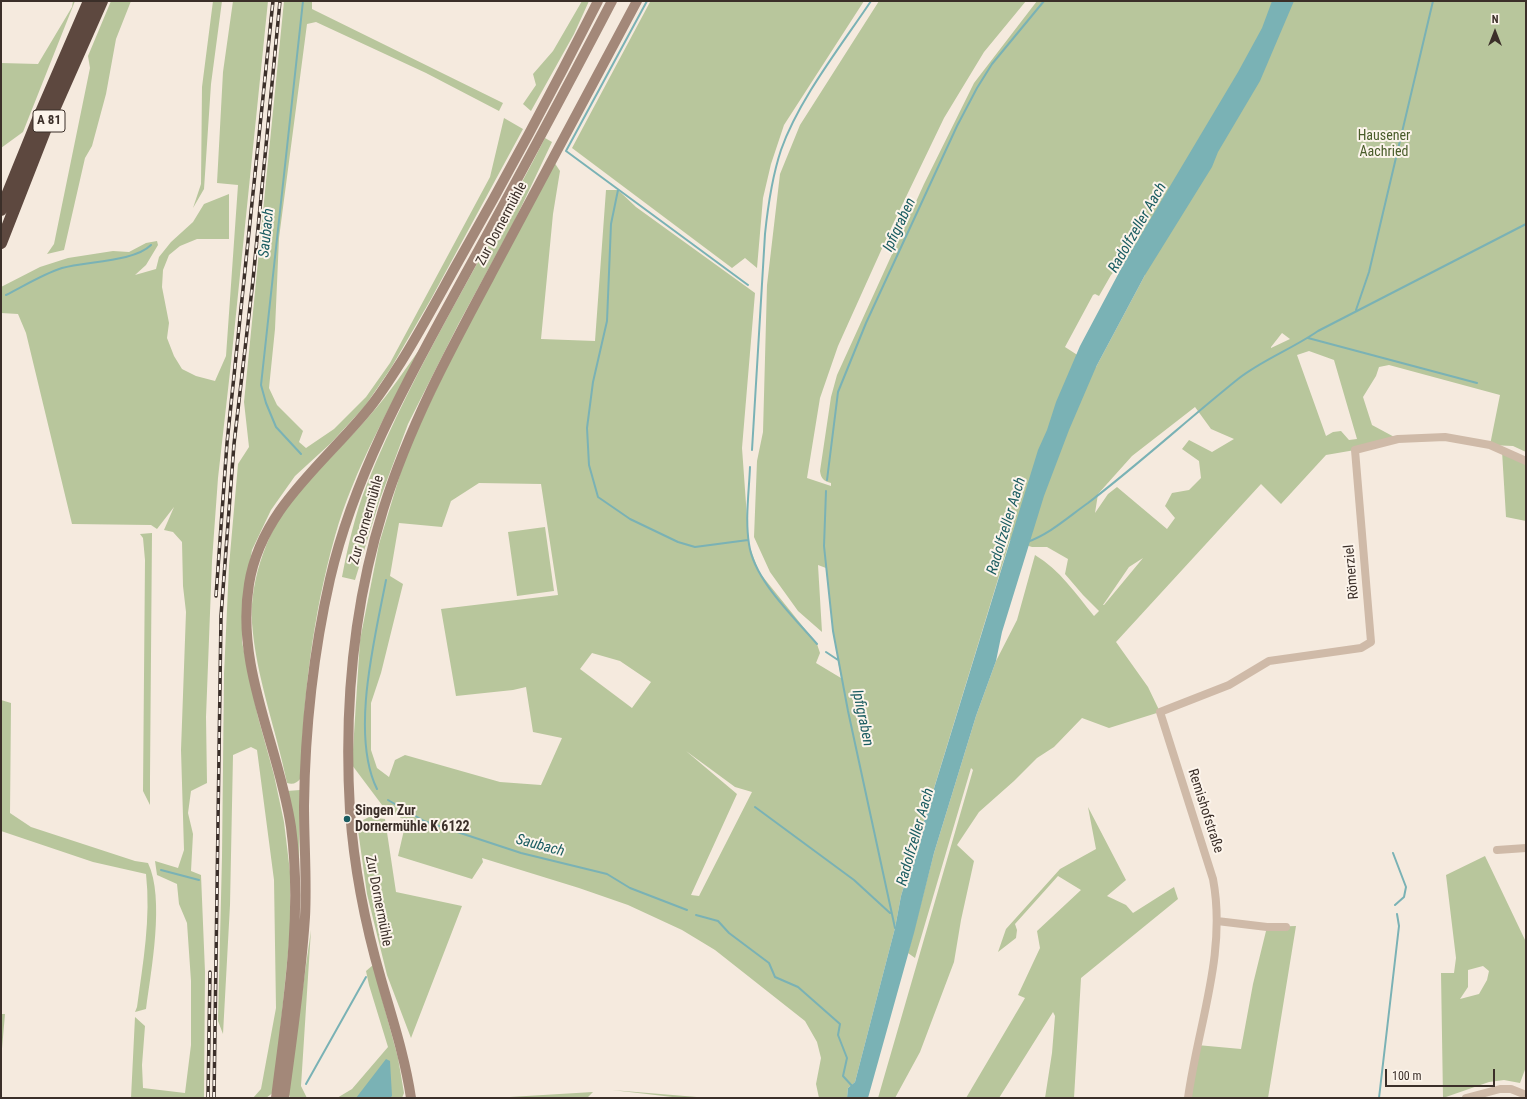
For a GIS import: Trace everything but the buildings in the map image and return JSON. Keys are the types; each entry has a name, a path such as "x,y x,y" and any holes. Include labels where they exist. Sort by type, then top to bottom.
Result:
{"highway":[{"name":"A 81","path":"1,210 38,118 89,1"},
{"name":"A 81","path":"1,243 48,123 102,1"}],"main road":[{"path":"276,1098 288,1003 295,914 295,873 290,825 252,671 248,644 246,614 248,584 255,557 266,530 284,504 305,477 368,411 401,362 528,136 598,1"},
{"path":"284,1098 297,1003 305,915 304,804 311,683 317,640 331,576 345,526 366,470 409,378 556,108 612,1"},
{"name":"Zur Dornermühle","path":"411,1098 407,1073 363,908 350,813 348,772 350,684 354,647 365,579 382,512 428,394 637,1"}],"street":[{"name":"Römerziel","path":"1160,712 1229,685 1269,661 1361,648 1371,642 1355,450 1398,439 1445,437 1490,445 1526,461"},
{"name":"Remishofstraße","path":"1160,712 1213,879 1217,899 1215,960 1188,1098"},
{"path":"1497,850 1526,848"},
{"path":"1217,920 1286,928"},
{"path":"1466,1098 1500,1089 1511,1089 1526,1095"}],"green space":[{"path":"73,1 75,1 23,132 1,148 1,63 38,64 72,7"},
{"path":"111,1 131,1 116,39 106,94 92,146 85,158 64,250 47,254 54,244 90,68 88,56"},
{"path":"213,1 222,1 211,84 204,189 193,208 201,184 202,87"},
{"path":"233,1 268,1 218,478 212,561 206,717 207,783 191,791 188,813 193,834 191,871 201,875 205,972 204,1098 131,1098 135,1017 145,1026 142,1065 143,1088 185,1093 191,1045 191,981 187,923 179,904 177,884 157,875 155,861 178,868 184,850 181,750 186,612 183,586 182,542 173,532 164,530 174,507 157,529 151,525 72,524 26,333 18,314 1,313 1,287 40,267 68,258 113,251 129,252 146,243 157,241 158,245 146,265 135,275 156,269 159,257 171,242 193,222 204,204 229,194 229,239 197,239 180,246 169,255 163,270 162,287 169,323 167,338 174,356 182,369 196,376 215,381 226,356 238,185 217,183 223,72"},
{"path":"284,1 312,1 312,9 503,103 499,111 426,73 316,22 307,24 279,238 275,329 269,388 277,405 303,431 299,442 306,448 334,429 366,397 390,363 490,177 504,118 523,129 431,299 391,368 365,406 331,443 295,476 271,510 252,550 242,609 242,642 258,717 274,775 284,822 290,872 290,933 274,1092 266,1098 253,1098 261,1089 276,1008 274,880 257,750 251,747 233,755 230,905 223,1034 218,1021 224,674 229,566 238,464 249,447 244,402"},
{"path":"582,1 589,1 574,34 531,111 523,104 536,85 533,74 553,51"},
{"path":"629,1 864,1 784,125 771,164 763,198 757,268 745,258 732,268 572,148 650,2"},
{"name":"Hausener Aachried","path":"879,1 1026,1 984,52 944,118 893,224 838,346 820,398 807,478 831,486 831,483 822,478 820,471 831,397 837,375 924,184 974,83 1037,1 1526,1 1526,452 1513,446 1490,445 1500,395 1389,365 1379,367 1376,376 1363,397 1372,425 1398,439 1355,450 1326,455 1281,504 1261,484 1116,642 1148,687 1160,712 1109,728 1082,718 1054,747 1037,758 979,812 957,845 974,861 961,920 954,962 920,1052 895,1098 878,1098 973,770 971,768 915,958 908,953 934,853 976,716 996,661 1017,620 1035,555 1060,575 1094,616 1099,611 1065,574 1068,559 1047,547 1032,547 1010,540 901,896 895,928 855,1082 848,1088 847,1098 819,1098 816,1084 821,1058 817,1042 805,1021 715,950 682,930 628,905 482,858 483,862 472,879 398,856 404,830 410,820 401,818 382,805 352,765 360,640 379,544 405,458 459,341 554,162 560,171 553,214 541,339 595,341 606,190 618,190 636,207 755,293 742,448 749,545 759,572 817,644 820,653 816,663 841,678 833,631 826,568 818,565 822,632 798,611 770,572 754,537 757,461 763,432 767,285 780,174 800,125","holes":["1121,264 1145,275 1096,367 1065,347 1093,295 1095,294 1099,296 1111,275","1282,333 1290,339 1271,348","1309,351 1334,360 1357,439 1349,440 1341,431 1333,432 1326,436 1297,355","1195,407 1211,429 1234,439 1212,452 1189,440 1182,449 1199,461 1201,478 1189,490 1172,493 1165,506 1175,518 1167,529 1117,487 1108,494 1095,513 1098,494 1132,456","479,483 541,484 558,595 441,609 456,696 513,690 526,687 533,732 562,738 541,785 500,782 405,755 395,760 389,777 377,768 371,750 371,703 381,673 403,584 390,576 399,523 442,527 451,501","1143,558 1104,605 1129,567","592,653 620,661 651,682 632,708 580,669","686,751 735,787 752,792 699,896 691,895 737,794"]},
{"path":"545,138 552,142 514,222 459,323 408,424 380,499 355,580 342,577 355,518 367,484 386,439 429,352"},
{"path":"422,346 385,415 362,463 335,536 327,566 310,656 304,717 301,778 295,783 287,783 262,683 254,643 252,606 254,588 263,553 270,536 288,504 298,491 378,406"},
{"path":"1502,451 1526,461 1526,521 1506,517"},
{"path":"545,527 554,591 517,596 508,532"},
{"path":"152,533 150,805 143,791 145,560 143,538 140,534"},
{"path":"1,700 11,703 10,813 31,827 135,861 148,863 153,878 156,895 156,915 153,955 146,1009 135,1012 137,1007 146,940 148,907 146,874 93,862 1,831"},
{"path":"300,790 299,861 287,791"},
{"path":"1088,807 1126,880 1107,896 1126,905 1133,913 1174,887 1178,899 1081,978 1074,1098 1045,1098 1052,1053 1055,1016 1053,1012 999,1098 966,1098 1025,998 1018,995 1040,948 1037,931 1081,890 1058,876 1015,924 1017,930 1016,938 998,952 1006,929 1060,869 1096,849"},
{"path":"369,817 385,819 396,892 462,906 411,1038 387,975 367,894 357,823"},
{"path":"1485,856 1526,942 1526,1067 1520,1083 1504,1080 1489,1082 1443,1098 1441,973 1454,973 1456,958 1446,875","holes":["1483,966 1489,971 1487,980 1479,994 1460,999 1468,987 1468,970"]},
{"path":"1296,926 1268,1098 1188,1098 1197,1045 1241,1049 1253,984 1267,927"},
{"path":"311,930 301,1086 307,1098 290,1098 288,1091"},
{"path":"373,965 398,1058 404,1093 402,1098 337,1098 352,1089 388,1047 366,971"},
{"path":"1,1014 5,1014 1,1060"},
{"path":"612,1090 709,1098 681,1098"},
{"path":"593,1092 588,1097 493,1098"}],"water":[{"path":"1272,1 1294,1 1260,81 1218,152 1212,167 1145,275 1096,367 1069,430 1044,496 1002,632 996,661 976,716 934,853 914,933 868,1098 847,1098 848,1088 855,1082 895,928 901,896 1038,450 1047,430 1056,402 1080,346 1123,265 1238,72 1262,28"},
{"path":"386,1059 390,1061 392,1096 390,1098 356,1098"}],"waterway":[{"name":"Saubach","path":"301,454 276,427 266,403 261,385 303,1"},
{"path":"647,1 566,151 748,285"},
{"path":"752,450 765,234 775,170 789,131 809,92 871,1"},
{"name":"Ipfigraben","path":"827,480 838,392 866,323 957,126 977,88 992,64 1044,1"},
{"path":"1356,310 1369,272 1433,1"},
{"path":"618,190 611,224 607,321 593,382 587,428 589,465 598,497 630,519 678,542 695,547 748,540"},
{"path":"1027,542 1051,530 1088,503 1247,372 1318,331 1526,224"},
{"path":"6,295 62,268 122,258 143,251 151,245"},
{"path":"1308,338 1477,383"},
{"path":"750,467 747,525 752,558 758,571 776,597 817,644"},
{"name":"Ipfigraben","path":"826,491 824,546 833,631 848,711 895,928"},
{"name":"Saubach","path":"377,789 369,767 365,741 365,714 371,657 386,580"},
{"path":"826,652 838,660"},
{"name":"Saubach","path":"388,800 424,821 521,853 607,874 630,888 687,910"},
{"path":"755,807 854,880 890,913"},
{"path":"1393,853 1406,887 1404,897 1395,905"},
{"path":"161,870 199,880"},
{"path":"1379,1098 1399,926 1397,914"},
{"name":"Saubach","path":"696,915 718,921 729,933 769,963 775,977 798,987 840,1024 838,1035 847,1058 843,1076 853,1087"},
{"path":"306,1084 366,977"}],"railway":[{"path":"216,596 227,443 273,1"},
{"path":"214,1098 221,616 234,444 253,280 280,1"},
{"path":"208,1098 210,972"}],"place":[{"name":"Singen Zur Dornermühle K 6122","path":"347,819"}],"water label":[{"name":"Radolfzeller Aach","path":"1138,228"},
{"name":"Radolfzeller Aach","path":"1007,526"},
{"name":"Radolfzeller Aach","path":"916,837"}]}
